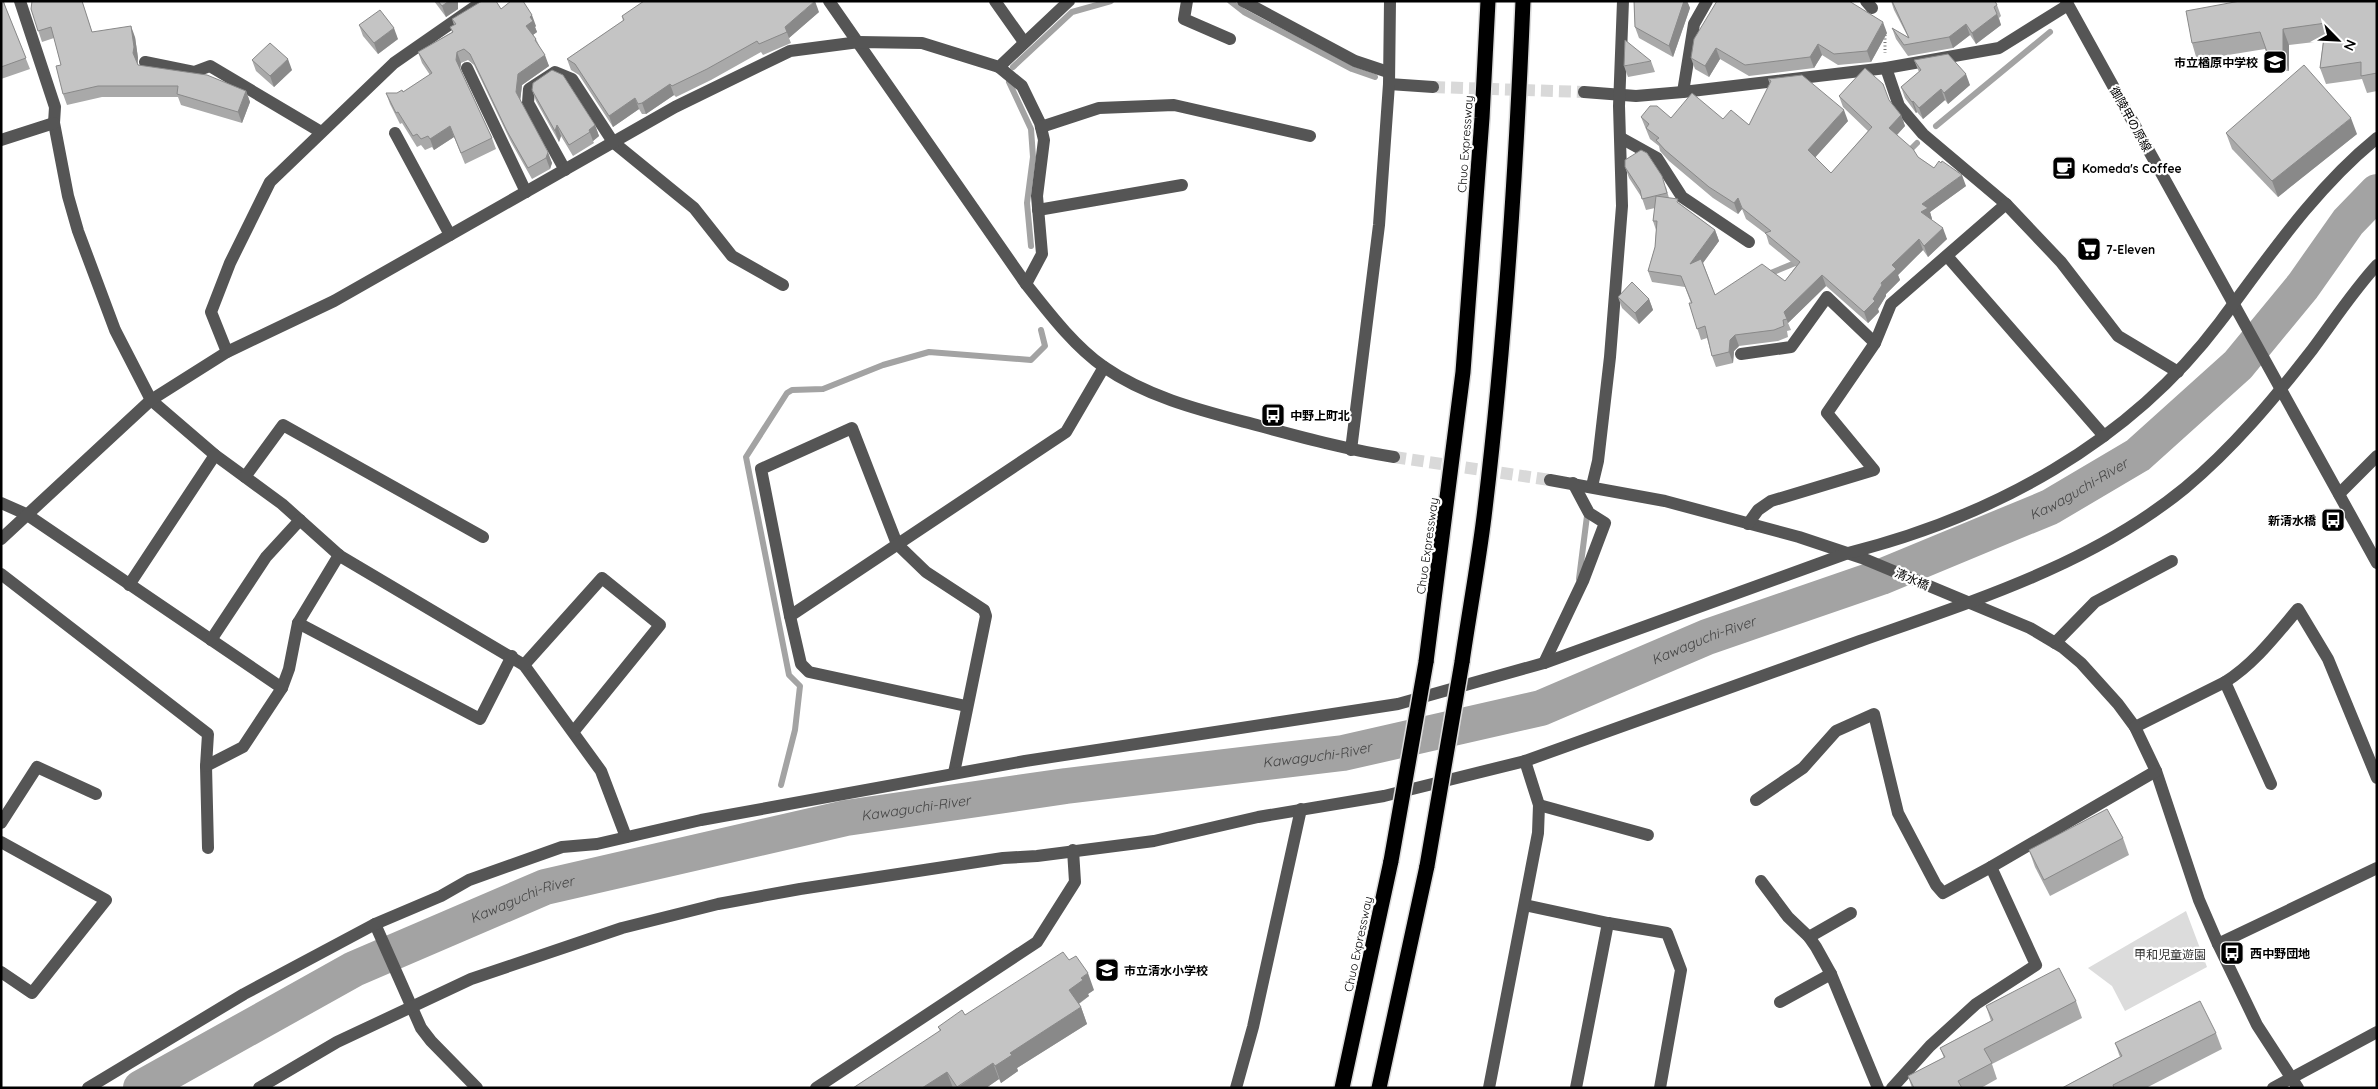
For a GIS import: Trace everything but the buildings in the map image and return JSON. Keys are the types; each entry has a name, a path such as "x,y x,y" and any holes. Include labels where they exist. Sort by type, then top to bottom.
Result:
{"highway":[{"name":"Chuo Expressway","path":"1342,1088 1390,861 1426,662 1447,516 1463,372 1482,118 1488,1"},
{"path":"1379,1088 1427,866 1462,662 1484,517 1499,376 1512,221 1523,1"}],"street":[{"path":"20,1 55,107 54,123 68,196 78,231 115,330 150,400 215,455 300,520 339,555 512,656 524,665 602,771 626,837"},
{"path":"227,352 211,312 230,263 270,182 394,63 483,1"},
{"path":"995,1 1024,42"},
{"path":"999,67 1069,1"},
{"path":"1187,1 1184,19 1230,39"},
{"path":"1243,1 1388,78 1433,87"},
{"path":"1351,450 1379,225 1388,78 1390,1"},
{"path":"1592,486 1598,461 1610,357 1622,206 1619,95 1623,1"},
{"path":"1683,92 1694,24 1707,1"},
{"path":"835,3 859,42 1026,284 1059,325 1104,367 1158,396 1222,416 1351,450 1394,457"},
{"path":"1584,92 1619,95 1683,92 1886,68 1999,48 2067,3"},
{"name":"御陵甲の原線","path":"2067,3 2278,385"},
{"path":"1,539 150,400 227,352 334,302 675,107 790,51 859,42 922,43 999,67 1022,86 1044,140 1037,196 1042,254 1026,284"},
{"path":"144,62 194,72 210,66 321,132"},
{"path":"467,68 526,192"},
{"path":"1886,68 1899,106 1924,134 2006,204 2061,262 2118,336 2178,372"},
{"path":"565,170 528,103 529,89 556,72 572,79 613,142 694,208 732,256 783,285"},
{"path":"1040,128 1099,108 1174,105 1310,136"},
{"path":"1,140 54,123"},
{"path":"395,133 450,235"},
{"path":"1621,138 1657,158 1682,197 1749,242"},
{"path":"88,1088 244,994 441,896 468,880 562,847 597,844 701,820 954,773 1398,704 1544,663 1848,553 1894,542 2000,500 2050,472 2104,436 2178,372 2218,325 2327,184 2377,138"},
{"path":"1038,210 1182,185"},
{"path":"1748,524 1758,510 1770,502 1874,470 1826,412 1875,343 1891,304 2006,204"},
{"path":"1948,256 2104,436"},
{"path":"260,1088 321,1050 411,1003 471,980 622,928 718,904 921,869 1154,841 1181,833 1301,809 1384,796 1525,761 2063,564 2131,525 2182,490 2225,453 2278,385 2377,265"},
{"path":"1741,354 1791,347 1827,297 1875,343"},
{"path":"790,616 1066,432 1104,367"},
{"path":"2278,385 2377,563"},
{"path":"245,477 283,425 483,537"},
{"path":"954,773 966,706 986,616 984,610 926,572 897,544 852,428 761,469 801,664 809,672 966,706"},
{"path":"129,585 215,455"},
{"path":"2338,494 2377,456"},
{"name":"清水橋","path":"1550,480 1592,486 1665,501 1848,553 2030,628 2055,643 2081,663 2118,704 2135,727 2156,772 2199,900 2218,944 2257,1025 2295,1083"},
{"path":"1544,663 1583,581 1605,523 1589,513 1574,483"},
{"path":"1,503 26,514 282,688"},
{"path":"211,640 266,557 300,520"},
{"path":"206,766 243,747 282,688 289,669 298,623 339,555"},
{"path":"2055,643 2095,602 2172,561"},
{"path":"1,574 208,734 206,766 208,848"},
{"path":"524,665 602,578 660,625 574,731"},
{"path":"2135,727 2237,675 2268,644 2298,609 2328,658 2377,778"},
{"path":"298,623 480,719 512,656"},
{"path":"2225,682 2271,784"},
{"path":"1756,800 1803,768 1836,731 1874,714 1898,813 1936,885 1943,893 2156,772"},
{"path":"1489,1088 1536,850 1539,805 1525,761"},
{"path":"1,823 36,767 96,794"},
{"path":"1539,805 1648,834"},
{"path":"1236,1088 1253,1027 1301,809"},
{"path":"1,842 106,900 32,993 1,972"},
{"path":"816,1088 1037,942 1075,882 1073,850"},
{"path":"1892,1088 1930,1046 1976,1004 2036,965 1990,867"},
{"path":"2218,944 2377,868"},
{"path":"1761,881 1788,917 1809,937 1831,974 1878,1088"},
{"path":"1524,905 1608,924 1666,933 1681,970 1660,1088"},
{"path":"1809,937 1851,914"},
{"path":"1576,1088 1608,924"},
{"path":"376,927 422,1028 477,1088"},
{"path":"1780,1002 1831,974"},
{"path":"2274,1088 2295,1083 2377,1032"}],"path":[{"path":"1869,5 1872,13 1885,29 1886,68"}],"green space":[{"name":"甲和児童遊園","path":"2186,911 2207,967 2125,1011 2112,986 2088,968"}],"waterway":[{"path":"1013,67 1072,12 1111,1"},
{"path":"1230,1 1244,12 1352,69 1375,77"},
{"path":"1936,126 2050,32"},
{"path":"1009,82 1031,129 1033,157 1027,203 1031,246"},
{"path":"1907,153 1917,143"},
{"name":"Kawaguchi-River","path":"141,1088 354,969 545,887 846,818 1066,786 1343,753 1541,708 1707,637 1881,577 2050,507 2138,455 2238,365 2303,286 2348,222 2377,192"},
{"path":"1766,275 1800,261"},
{"path":"781,785 795,730 800,686 789,675 746,457 787,393 792,390 823,389 883,365 929,352 1031,360 1045,346 1041,330"},
{"path":"1579,579 1587,516"}],"tunnel":[{"path":"1433,87 1584,92"},
{"path":"1394,457 1550,480"}],"place":[{"name":"市立楢原中学校","path":"2275,62"},
{"name":"Komeda's Coffee","path":"2064,168"},
{"name":"7-Eleven","path":"2089,249"},
{"name":"中野上町北","path":"1273,415"},
{"name":"新清水橋","path":"2333,520"},
{"name":"西中野団地","path":"2232,953"},
{"name":"市立清水小学校","path":"1107,970"}]}
